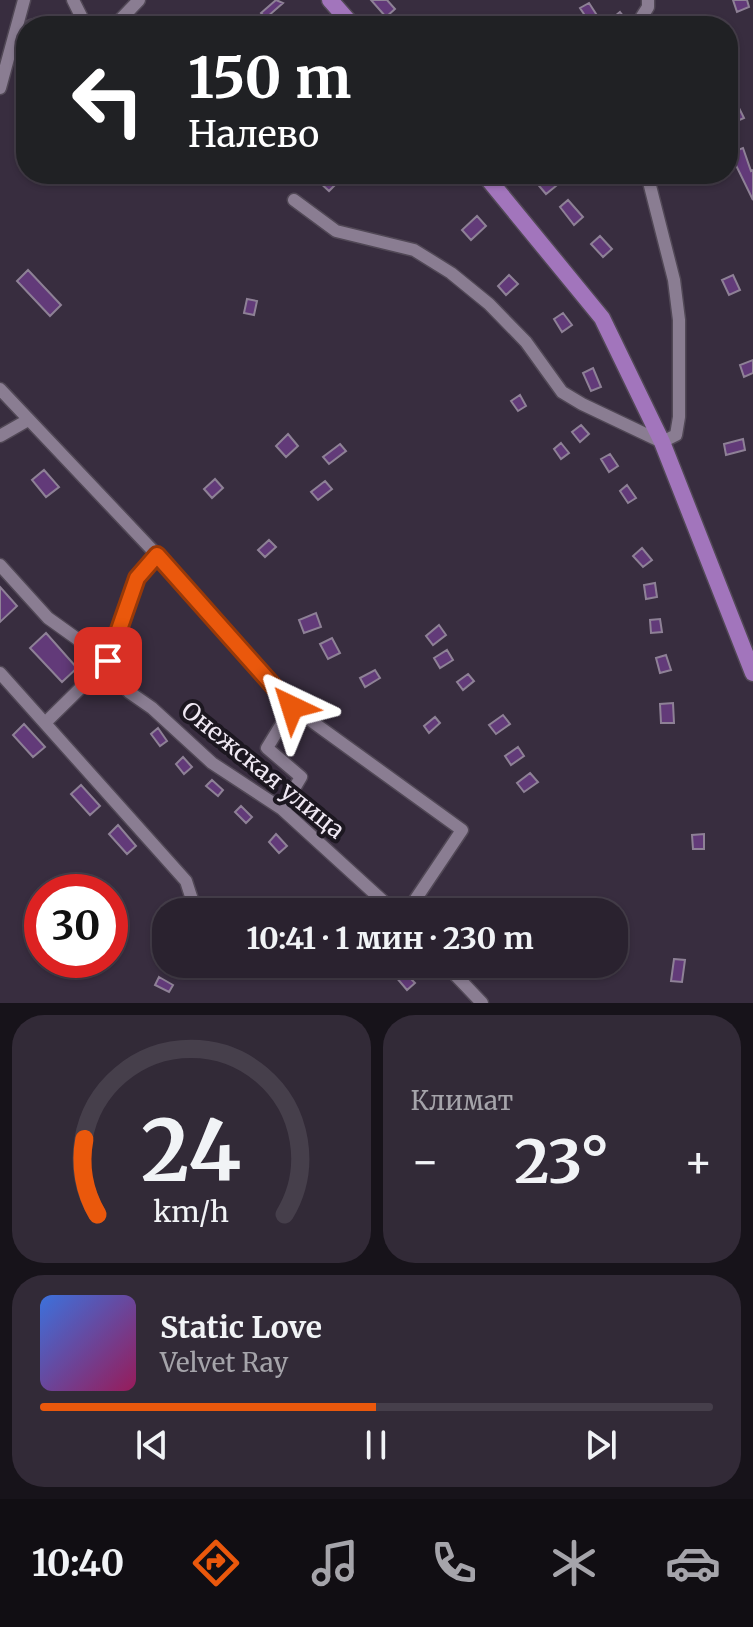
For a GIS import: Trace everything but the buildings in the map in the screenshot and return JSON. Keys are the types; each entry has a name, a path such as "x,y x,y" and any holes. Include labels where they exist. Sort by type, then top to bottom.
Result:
{"main road":[{"path":"330,0 344,16"},
{"path":"492,184 602,318 662,442 753,673"}],"street":[{"path":"124,16 139,0"},
{"path":"0,88 4,59 16,41"},
{"path":"294,200 336,231 414,250 451,273 489,304 526,342 562,392 662,442 676,435 679,417 679,320 674,280 650,184"},
{"path":"0,389 157,555 292,707 462,830 416,898"},
{"path":"0,436 28,420"},
{"path":"45,723 108,661 137,578 157,555"},
{"name":"Онежская улица","path":"0,565 48,618 108,661 129,692 152,708 212,763 282,809 380,898"},
{"path":"0,673 186,881 191,898"},
{"path":"282,809 301,777 267,748 292,707"},
{"path":"458,978 482,1003"}],"route":[{"path":"108,661 124,619 129,595 137,578 157,555 292,707"}]}
